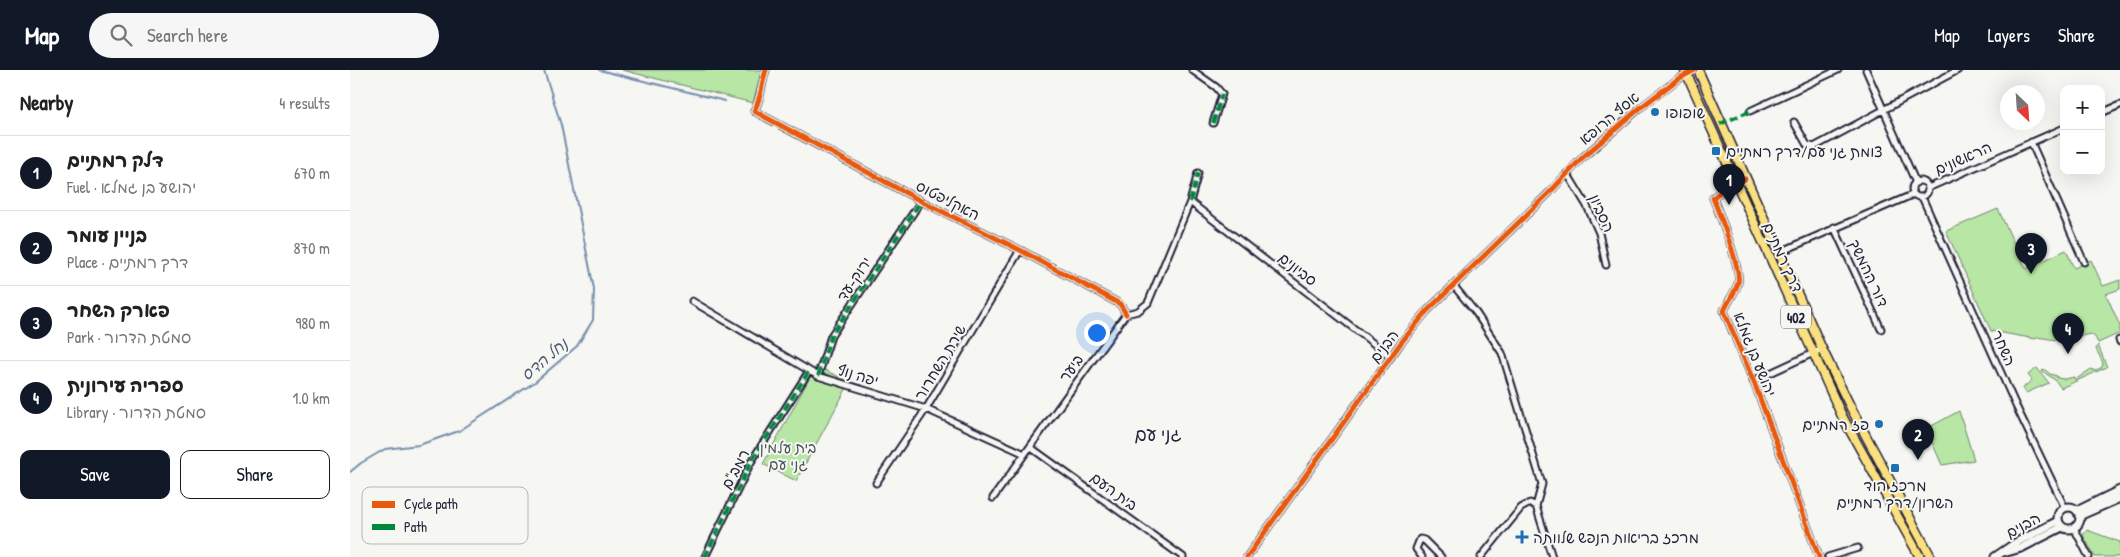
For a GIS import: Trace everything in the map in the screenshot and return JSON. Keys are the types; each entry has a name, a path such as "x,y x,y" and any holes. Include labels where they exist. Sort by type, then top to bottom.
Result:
{"main road":[{"name":"דרך רמתיים","path":"1696,70 1822,349 1930,557"},
{"name":"דרך רמתיים","path":"1686,72 1842,416 1920,557"}],"street":[{"name":"האקליפטוס","path":"766,70 761,86 761,98 754,111 921,201 1020,250 1120,304 1126,314"},
{"path":"1192,70 1216,87 1222,94 1213,123"},
{"name":"אסף הרופא","path":"1567,173 1640,108 1686,72 1696,70"},
{"path":"1750,111 1838,70"},
{"path":"1866,70 1916,183"},
{"path":"1794,122 1807,146 1814,147 1958,70"},
{"path":"2105,111 2120,105"},
{"name":"הראשונים","path":"1928,188 2060,130"},
{"path":"2030,142 2084,262"},
{"name":"ביער","path":"993,498 1126,314 1138,311 1148,303 1190,202 1198,173"},
{"name":"הסביון","path":"1567,173 1587,206 1599,233 1606,265"},
{"name":"הבנים","path":"1247,557 1391,357 1427,311 1567,173"},
{"name":"יהושע בן גמלא","path":"1744,179 1736,185 1718,192 1713,198 1737,262 1739,274 1738,283 1724,311 1753,381 1819,557"},
{"path":"1778,253 1914,194 1922,197 1928,188 1923,182 1916,183 1912,189 1914,194"},
{"name":"השחר","path":"1922,197 2012,397 2065,508"},
{"name":"ירוק-עד","path":"818,376 831,336 921,201"},
{"name":"סביונים","path":"1190,202 1391,357"},
{"name":"דור ההמשך","path":"1834,228 1881,329"},
{"name":"שירת השחרור","path":"876,483 926,409 1020,250"},
{"path":"1454,286 1476,313 1502,353 1542,484 1536,506 1552,557"},
{"name":"יפה נוף","path":"692,302 818,376 926,409 1025,454"},
{"path":"1753,381 1822,349"},
{"name":"רמב\"ם","path":"705,557 751,462 809,371"},
{"name":"בית העם","path":"1030,447 1183,557"},
{"path":"2078,514 2120,490"},
{"path":"2078,514 2120,498"},
{"path":"1480,557 1521,508 1530,503 1536,506"},
{"path":"2065,508 2071,508 2078,514 2079,523 2074,528 2068,529 2060,524 2059,513 2065,508"},
{"name":"הבנים","path":"1999,555 2017,542 2060,524"},
{"path":"2074,528 2089,557"},
{"path":"1422,557 1416,549 1420,539 1424,540 1441,557"},
{"path":"1828,557 1858,548"}],"green space":[{"path":"622,70 762,70 753,103"},
{"path":"1998,209 2026,269 2066,250 2074,268 2091,260 2103,286 2120,280 2120,289 2106,294 2120,326 2120,333 2098,343 2091,334 2075,337 2073,334 2065,332 2060,334 2056,340 2037,337 2036,339 1991,331 1946,231"},
{"path":"2098,345 2107,367 2061,388 2055,380 2042,371 2044,369 2050,374 2057,376 2057,378 2074,377 2075,380 2091,369 2095,371 2102,367 2103,363 2096,349"},
{"name":"בית עלמין גני עם","path":"816,366 850,382 796,481 763,464"},
{"path":"2037,368 2049,383 2026,393 2023,388 2032,380 2028,375"},
{"path":"1959,411 1974,460 1942,465 1926,429"},
{"path":"2087,530 2120,542 2120,557 2095,557 2083,535"}],"waterway":[{"name":"נחל הדס","path":"350,472 385,449 419,445 459,431 535,382 577,346 593,320 594,289 561,125 544,70"},
{"path":"599,70 725,101"}],"marked path":[{"path":"1213,123 1222,94"},
{"path":"1720,124 1750,111"},
{"path":"1190,202 1198,173"},
{"path":"818,376 831,336 921,201"},
{"path":"705,557 751,462 809,371"}],"cycle path":[{"path":"766,70 759,101 754,111 921,201 1020,250 1120,304 1126,314"},
{"path":"1247,557 1400,344 1427,311 1550,192 1582,158 1640,108 1678,79 1695,70"},
{"path":"1745,179 1713,198 1729,241 1737,266 1738,276 1737,287 1724,311 1755,385 1819,557"}],"place":[{"name":"שופופו","path":"1655,112"},
{"name":"צומת גני עם/דרך רמתיים","path":"1716,151"},
{"name":"דלק רמתיים","path":"1729,205"},
{"name":"פארק השחר","path":"2031,274"},
{"name":"ספריה עירונית","path":"2068,354"},
{"name":"פז רמתיים","path":"1879,424"},
{"name":"בניין עומר","path":"1918,460"},
{"name":"מרכז הוד השרון/דרך רמתיים","path":"1895,468"},
{"name":"מרכז בריאות הנפש שלוותה","path":"1522,537"}],"district":[{"name":"גני עם","path":"1158,434"}]}
